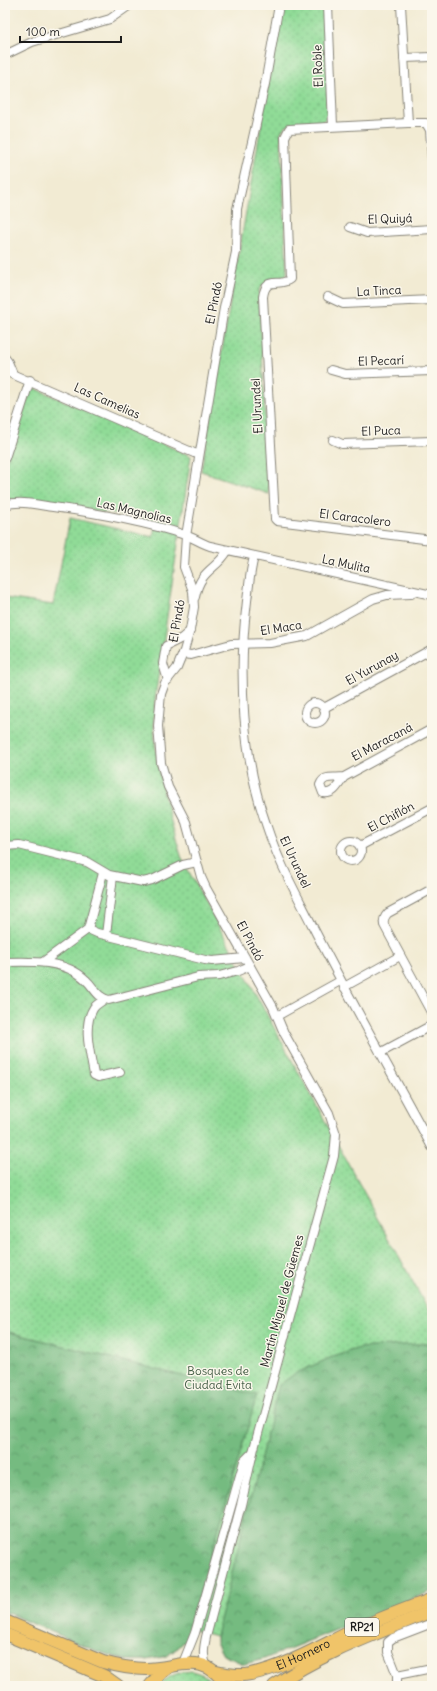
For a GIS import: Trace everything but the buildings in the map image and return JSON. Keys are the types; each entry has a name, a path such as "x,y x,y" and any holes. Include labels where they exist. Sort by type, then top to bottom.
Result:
{"main road":[{"name":"El Hornero","path":"211,1669 240,1676 267,1669 316,1649 360,1628 432,1599"},
{"name":"El Hornero","path":"274,1686 298,1671 346,1647 432,1611"},
{"name":"RP21","path":"5,1621 103,1662 134,1668 158,1668 178,1664 195,1663 211,1669"},
{"path":"5,1634 104,1676 118,1686"},
{"path":"150,1686 161,1673 178,1664"},
{"path":"211,1669 227,1686"}],"street":[{"path":"5,55 32,42 110,20 130,5"},
{"name":"El Pindó","path":"279,5 264,92 241,188 236,226 236,252 224,308 186,536 184,567 194,599 190,630 183,654 163,688 159,718 161,763 168,787 186,822 206,888 246,958 277,1016 284,1033 329,1113 336,1134 334,1156"},
{"name":"El Roble","path":"328,5 333,126"},
{"path":"401,5 408,123"},
{"path":"404,58 432,57"},
{"path":"333,126 426,123 430,130 432,160"},
{"name":"El Urundel","path":"275,519 264,292 268,285 272,283 286,282 290,279 291,274 284,137 289,129 333,126"},
{"name":"El Quiyá","path":"350,227 367,232 432,229"},
{"name":"La Tinca","path":"328,298 343,304 432,300"},
{"path":"5,358 13,374"},
{"name":"Las Camelias","path":"5,370 199,454"},
{"name":"El Pecarí","path":"331,370 345,374 432,371"},
{"path":"5,458 30,380"},
{"name":"El Puca","path":"333,440 342,444 432,441"},
{"name":"Las Magnolias","path":"5,506 11,503 24,503 82,511 144,524 186,536 203,544 254,557"},
{"name":"El Caracolero","path":"275,519 277,521 432,540"},
{"path":"194,599 197,587 203,576 224,556 228,550"},
{"name":"El Urundel","path":"254,557 243,645 242,677 245,723 263,817 286,873 342,984 380,1053 429,1132 432,1147"},
{"name":"La Mulita","path":"254,557 432,595"},
{"name":"El Maca","path":"183,654 191,655 231,644 243,645 270,643 307,636 373,600 387,595 422,593"},
{"path":"168,680 163,664 166,646 182,638 190,630"},
{"name":"El Yurunay","path":"324,708 432,649"},
{"name":"El Maracaná","path":"344,777 432,729"},
{"name":"El Chiflón","path":"360,846 432,808"},
{"path":"5,846 19,845 87,862 103,873 113,876 147,881 183,865 197,862"},
{"path":"43,962 88,929 103,873"},
{"path":"106,935 113,876"},
{"path":"432,889 388,913 384,916 383,921 400,956 432,1014"},
{"path":"88,929 204,960 212,961 246,958"},
{"path":"277,1016 400,956"},
{"path":"5,962 43,962 80,974 87,980 96,993 105,999 117,999 202,976 219,976 250,966"},
{"path":"105,999 92,1010 89,1023 88,1032 94,1074 98,1077 120,1072"},
{"path":"380,1053 432,1025"},
{"name":"Martín Miguel de Güemes","path":"211,1669 204,1661 206,1637 241,1505 253,1452 334,1156"},
{"name":"Martín Miguel de Güemes","path":"178,1664 195,1634 244,1461 253,1452"},
{"path":"397,1686 397,1675 388,1652 388,1642 393,1638 432,1623"},
{"path":"397,1675 432,1668"}],"green space":[{"path":"282,5 323,5 329,115 322,122 294,123 284,128 281,132 287,274 283,277 269,281 259,290 269,494 201,471"},
{"name":"Bosques de Ciudad Evita","path":"32,387 191,456 156,691 154,714 157,761 172,827 182,859 432,1317 432,1591 264,1659 244,1664 223,1655 217,1644 216,1636 191,1629 186,1640 167,1656 146,1660 126,1660 97,1651 5,1612 5,598 53,605 70,518 153,537 156,521 29,500 5,500 5,465"},
{"path":"5,1331 257,1395 190,1629 186,1640 167,1656 146,1660 126,1660 97,1651 5,1612"},
{"path":"432,1343 432,1591 264,1659 244,1664 223,1655 216,1642 216,1636 279,1385 296,1373 332,1357 359,1348"},
{"path":"192,1671 206,1676 217,1686 160,1686 163,1682 174,1675"}]}
